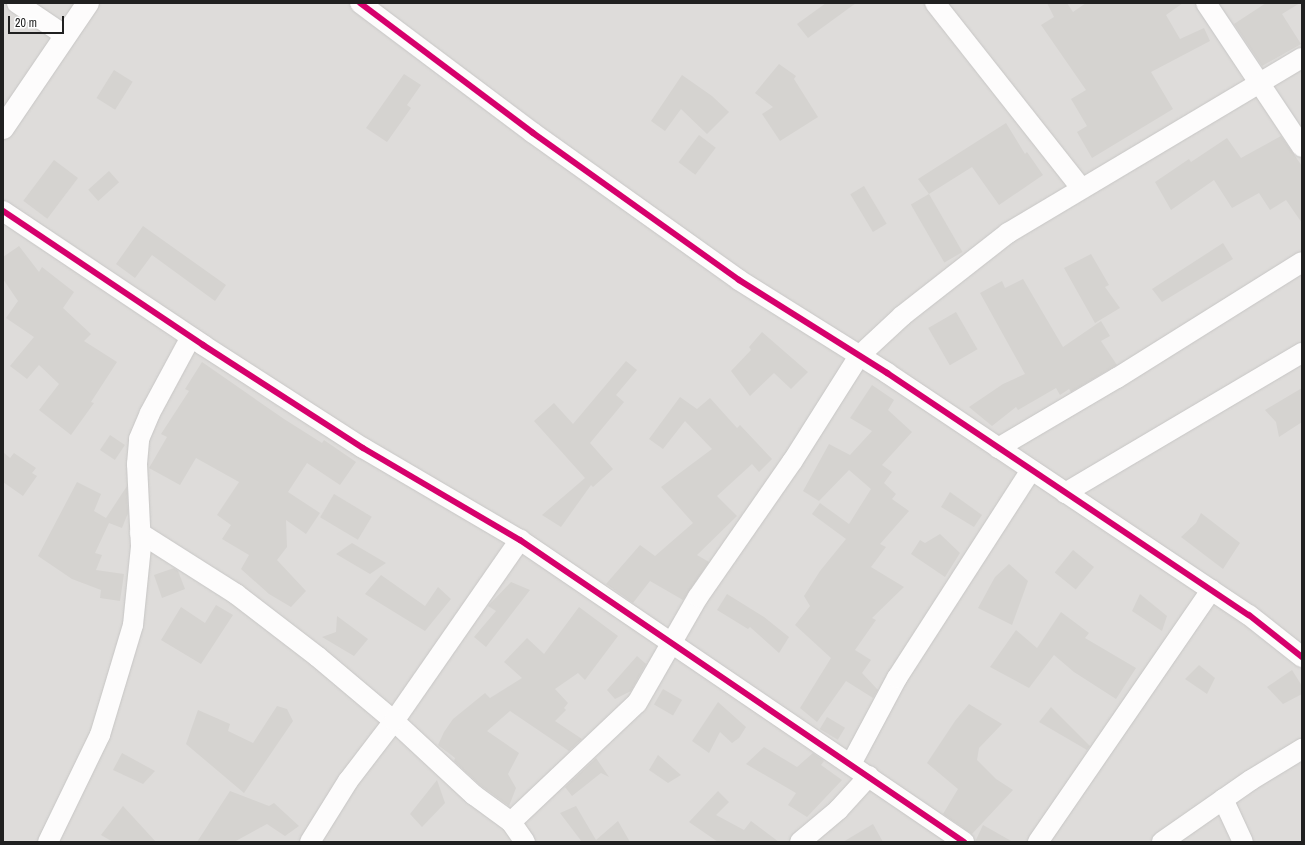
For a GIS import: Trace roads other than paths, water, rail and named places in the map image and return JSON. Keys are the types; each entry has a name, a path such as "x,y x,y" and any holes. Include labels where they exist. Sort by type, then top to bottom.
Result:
{"street":[{"path":"17,3 66,36"},
{"path":"3,128 88,3"},
{"path":"360,3 533,133 739,280 859,356 1249,615 1302,657"},
{"path":"935,3 1081,188"},
{"path":"1206,3 1302,147"},
{"path":"511,822 637,703 698,597 792,462 859,356 902,316 1008,233 1081,188 1302,58"},
{"path":"3,212 191,338 363,448 520,540 964,842"},
{"path":"998,448 1117,378 1302,262"},
{"path":"48,842 100,735 133,625 140,533 136,464 139,439 150,412 191,338"},
{"path":"1065,492 1302,353"},
{"path":"851,764 897,678 1031,470"},
{"path":"140,533 236,594 318,657 394,721 474,796 511,822 525,842"},
{"path":"310,842 348,781 394,721 520,540"},
{"path":"1038,842 1210,590"},
{"path":"1162,842 1223,799 1302,749"},
{"path":"800,842 838,810 869,776"},
{"path":"1223,799 1243,842"}]}
